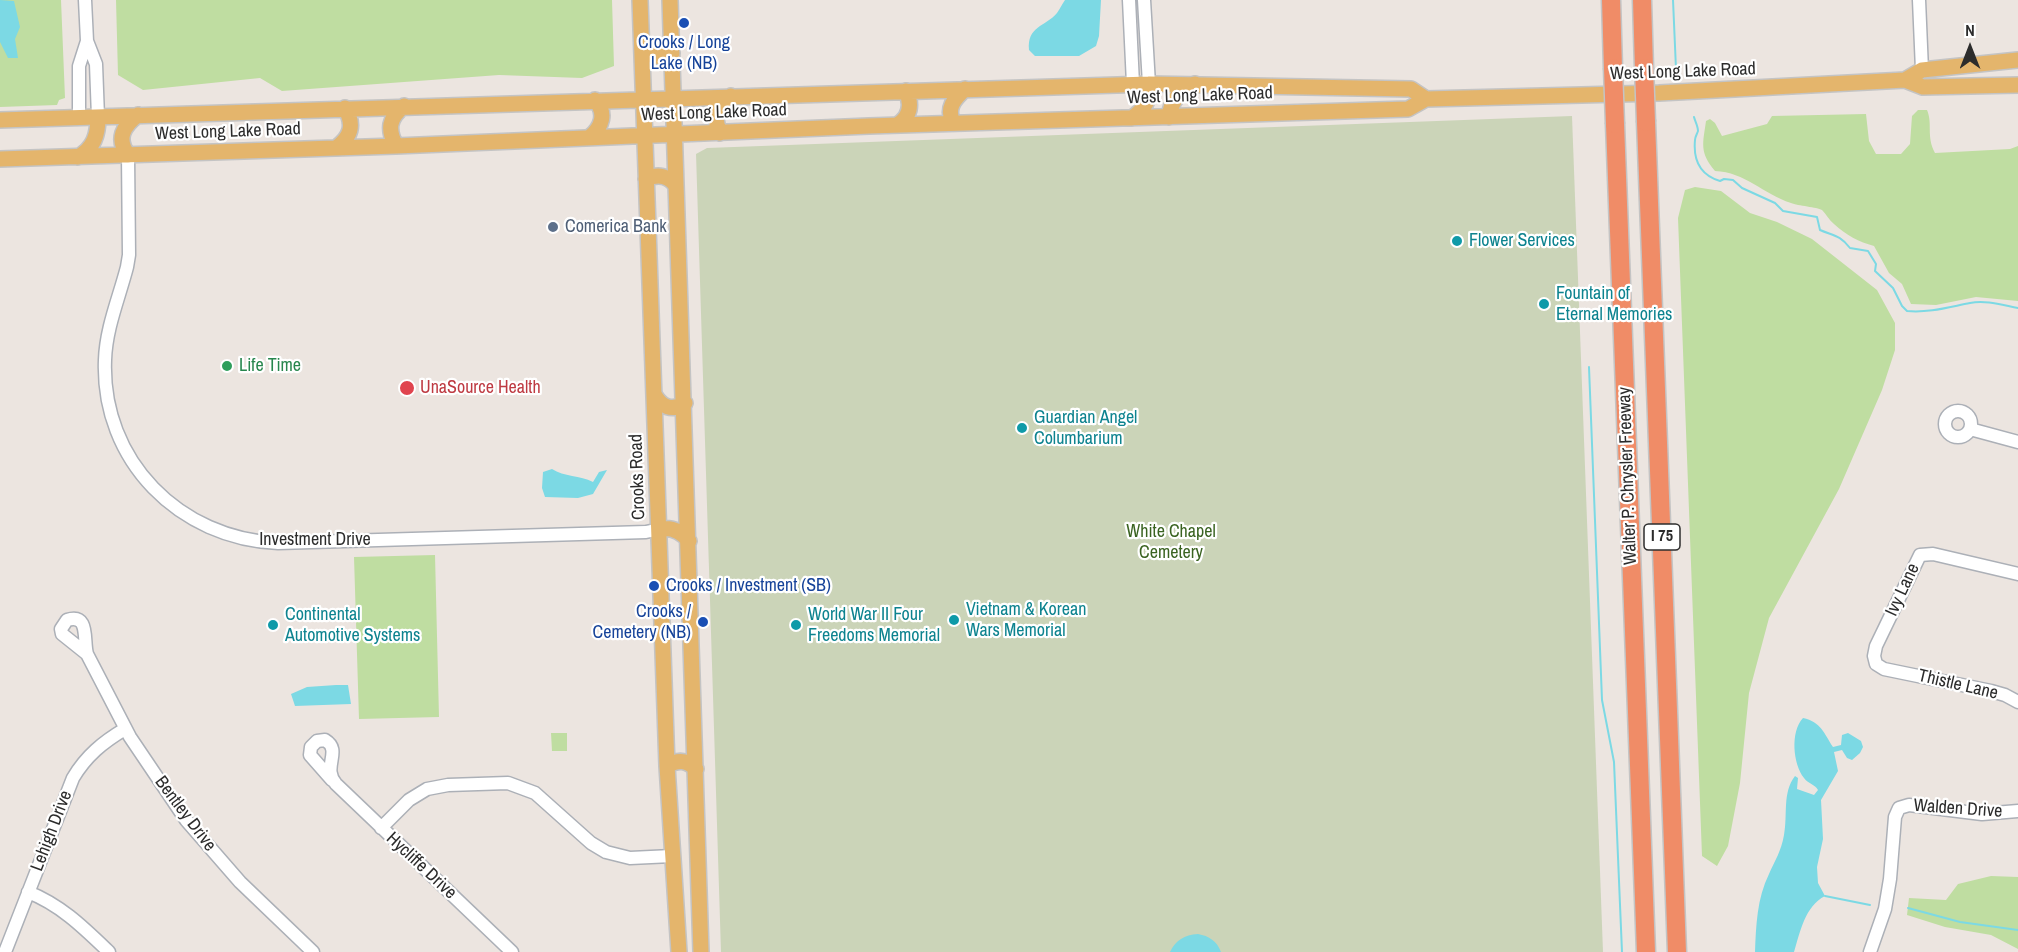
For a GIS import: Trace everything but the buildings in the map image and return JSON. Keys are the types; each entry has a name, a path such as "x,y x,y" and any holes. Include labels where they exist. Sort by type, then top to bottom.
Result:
{"highway":[{"name":"Walter P. Chrysler Freeway","path":"1611,0 1646,952"},
{"name":"Walter P. Chrysler Freeway","path":"1642,0 1677,952"}],"main road":[{"name":"Crooks Road","path":"640,0 667,766 678,945"},
{"path":"670,0 685,403 701,949 678,945"},
{"path":"642,46 654,56 663,57 672,52"},
{"name":"West Long Lake Road","path":"1905,80 1922,70 2018,60"},
{"path":"1993,63 1992,83 1997,86"},
{"name":"West Long Lake Road","path":"0,159 396,146 953,123 1408,109 1426,99 1659,93 1905,80 1923,87 2017,84"},
{"name":"West Long Lake Road","path":"0,120 1133,84 1411,89 1426,99"},
{"path":"1132,118 1146,105 1149,84"},
{"path":"1169,117 1175,98 1186,88 1195,84"},
{"path":"1300,113 1310,99 1308,87"},
{"path":"953,123 950,115 951,106 965,89"},
{"path":"897,125 905,119 909,109 910,102 906,91"},
{"path":"720,133 715,119 716,111 721,102 731,96"},
{"path":"590,137 596,132 602,120 601,109 595,100"},
{"path":"396,146 391,134 391,123 397,112 404,106"},
{"path":"336,148 344,142 351,130 350,118 345,108"},
{"path":"128,155 122,143 122,132 138,115"},
{"path":"78,157 94,142 98,117"},
{"path":"646,179 662,176 673,181 676,186"},
{"path":"654,394 666,407 675,408 685,403"},
{"path":"660,529 667,528 677,531 689,541"},
{"path":"666,708 678,720 686,721 694,717"},
{"path":"667,766 673,762 682,761 696,769"}],"street":[{"path":"79,118 79,66 87,41 86,0"},
{"path":"1130,0 1133,84"},
{"path":"1144,0 1149,84"},
{"path":"1919,0 1922,70"},
{"path":"87,41 96,64 98,117"},
{"name":"Investment Drive","path":"128,155 129,255 107,339 105,361 107,394 117,430 129,456 162,497 183,514 205,526 232,536 278,543 646,532 660,529"},
{"path":"1970,429 2018,442"},
{"name":"Ivy Lane","path":"1897,671 1884,669 1876,664 1874,651 1920,555 1933,554 2018,574"},
{"name":"Bentley Drive","path":"87,654 125,729 163,788 212,852 313,952"},
{"name":"Thistle Lane","path":"1897,671 1999,693 2018,702"},
{"name":"Lehigh Drive","path":"5,952 64,798 77,772 102,744 125,729"},
{"name":"Hycliffe Drive","path":"332,780 504,949"},
{"path":"381,828 405,803 427,789 456,784 508,783 535,793 591,843 606,852 630,858 672,856"},
{"name":"Walden Drive","path":"1870,952 1885,909 1890,879 1894,823 1899,808 1909,805 1994,814 2018,811"},
{"path":"28,892 67,913 109,952"}],"green space":[{"path":"0,0 61,0 65,98 59,100 57,105 0,107"},
{"path":"116,0 612,0 614,66 582,78 499,75 282,91 260,78 143,90 118,75"},
{"path":"1918,110 1927,110 1932,147 1935,153 2010,149 2018,146 2018,301 1976,297 1936,305 1911,304 1902,284 1889,273 1874,246 1843,232 1822,210 1791,203 1736,175 1715,171 1704,153 1706,121 1710,119 1722,136 1767,124 1772,116 1866,114 1869,141 1876,154 1901,154 1910,144 1912,116"},
{"name":"White Chapel Cemetery","path":"1572,116 1603,952 721,952 696,154 707,148"},
{"path":"1695,187 1721,191 1750,213 1777,222 1812,239 1877,290 1895,323 1895,350 1882,390 1839,489 1769,618 1749,693 1740,783 1728,846 1717,866 1702,856 1678,218 1685,190"},
{"path":"435,555 439,717 359,719 354,557"},
{"path":"551,733 567,733 567,751 552,751"},
{"path":"1991,876 2018,877 2018,949 1991,935 1945,927 1907,915 1909,898 1946,900 1958,884"}],"water":[{"path":"0,0 14,1 20,27 15,39 18,58 8,58 0,42"},
{"path":"1065,0 1101,0 1099,36 1096,46 1079,56 1035,56 1029,50 1031,36 1057,13"},
{"path":"552,469 593,482 599,472 607,470 593,494 578,498 545,497 542,488 543,472"},
{"path":"348,685 351,704 295,706 291,694 307,687"},
{"path":"1803,718 1818,725 1833,747 1841,745 1842,735 1848,733 1861,741 1863,747 1852,760 1847,758 1842,750 1834,752 1838,771 1821,800 1823,839 1817,867 1818,883 1825,896 1818,900 1808,913 1794,952 1755,952 1760,902 1765,883 1783,841 1788,790 1795,776 1798,778 1797,789 1814,795 1818,790 1804,778 1795,757 1796,731"},
{"path":"1198,934 1212,940 1221,952 1170,952 1181,939"}],"waterway":[{"path":"1673,0 1676,69"},
{"path":"1694,117 1698,131 1695,139 1695,154 1699,166 1707,175 1720,181 1733,180 1742,188 1775,203 1783,211 1817,217 1820,230 1840,238 1850,248 1868,251 1876,264 1875,271 1893,288 1907,311 1931,310 1976,302 2018,308"},
{"path":"1589,367 1602,700 1614,762 1622,952"},
{"path":"1825,896 1870,905"},
{"path":"1908,908 1960,922 2018,930"}],"place":[{"name":"Crooks / Long Lake (NB)","path":"684,23"},
{"name":"Comerica Bank","path":"553,227"},
{"name":"Flower Services","path":"1457,241"},
{"name":"Fountain of Eternal Memories","path":"1544,304"},
{"name":"Life Time","path":"227,366"},
{"name":"UnaSource Health","path":"407,388"},
{"name":"Guardian Angel Columbarium","path":"1022,428"},
{"name":"Crooks / Investment (SB)","path":"654,586"},
{"name":"Vietnam & Korean Wars Memorial","path":"954,620"},
{"name":"Crooks / Cemetery (NB)","path":"703,622"},
{"name":"Continental Automotive Systems","path":"273,625"},
{"name":"World War II Four Freedoms Memorial","path":"796,625"}]}
